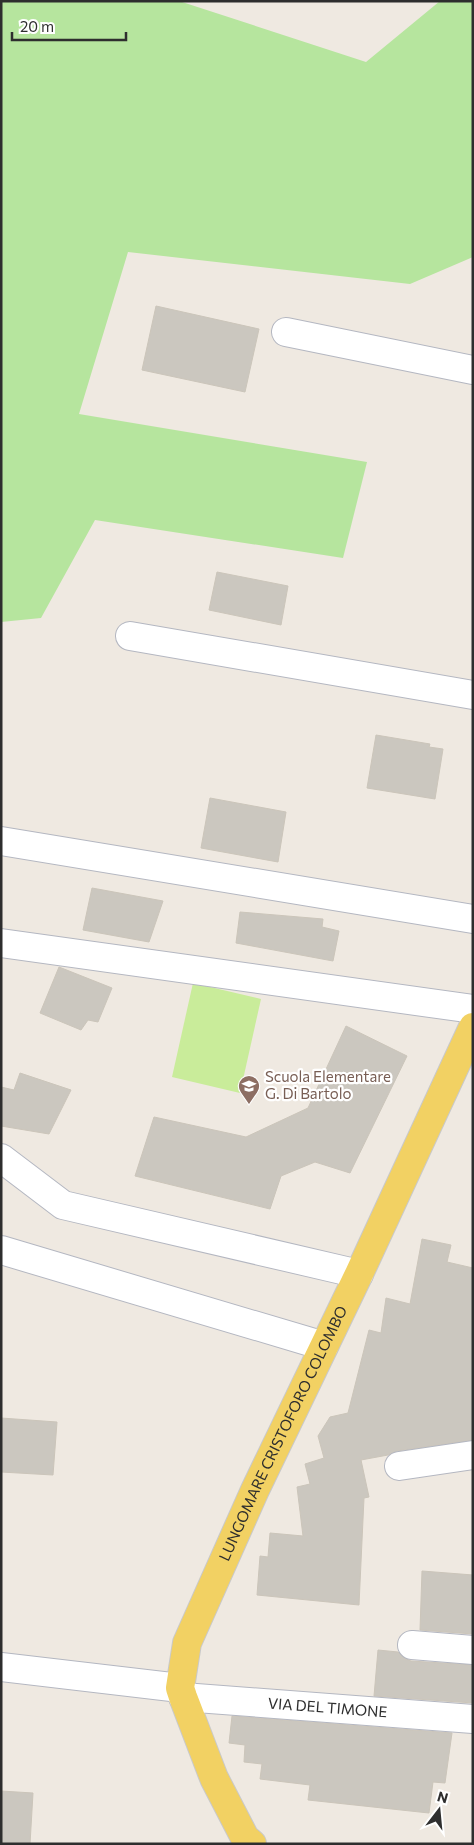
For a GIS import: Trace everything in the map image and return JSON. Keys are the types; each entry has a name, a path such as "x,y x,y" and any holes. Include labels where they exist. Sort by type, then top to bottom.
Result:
{"main road":[{"name":"LUNGOMARE CRISTOFORO COLOMBO","path":"252,1844 245,1838 214,1778 182,1692 187,1643 255,1490 359,1274 473,1027"}],"street":[{"path":"286,332 473,370"},
{"path":"130,636 473,695"},
{"path":"1,841 473,919"},
{"path":"1,943 473,1009"},
{"path":"1,1158 63,1205 359,1274"},
{"path":"1,1250 324,1346"},
{"path":"398,1466 473,1454"},
{"path":"412,1645 473,1650"},
{"name":"VIA DEL TIMONE","path":"1,1667 182,1692 473,1719"}],"green space":[{"path":"1,1 179,1 366,62 440,1 473,1 473,257 410,284 128,252 79,414 367,462 343,558 95,520 41,618 1,622"},
{"path":"193,983 261,999 240,1093 172,1077"}],"building":[{"path":"156,306 259,329 245,392 142,370"},
{"path":"217,572 288,586 281,625 209,610"},
{"path":"376,735 430,744 429,747 443,749 435,799 367,788"},
{"path":"210,798 286,812 278,862 201,848"},
{"path":"92,888 163,901 149,942 83,930"},
{"path":"240,912 323,919 322,927 339,931 333,961 236,943"},
{"path":"59,967 112,988 98,1022 88,1020 81,1030 40,1013"},
{"path":"346,1026 407,1056 350,1173 315,1162 281,1176 270,1209 135,1176 154,1117 246,1137 308,1108"},
{"path":"20,1073 71,1090 49,1134 1,1126 1,1087 14,1090"},
{"path":"422,1239 451,1245 447,1262 473,1268 473,1440 397,1451 388,1455 361,1460 369,1497 364,1498 359,1605 257,1595 260,1556 268,1557 270,1533 303,1536 297,1487 310,1484 305,1464 324,1458 318,1436 330,1417 348,1413 369,1330 381,1333 386,1298 410,1304"},
{"path":"1,1418 57,1422 53,1475 1,1472"},
{"path":"422,1571 473,1575 473,1634 420,1630"},
{"path":"378,1650 398,1652 404,1658 411,1661 473,1665 473,1703 374,1696"},
{"path":"232,1716 452,1733 445,1783 433,1782 429,1813 308,1800 310,1785 260,1779 262,1764 244,1762 245,1745 229,1743"},
{"path":"1,1791 33,1793 30,1844 1,1844"}],"place":[{"name":"Scuola Elementare G. Di Bartolo","path":"249,1105"}]}
